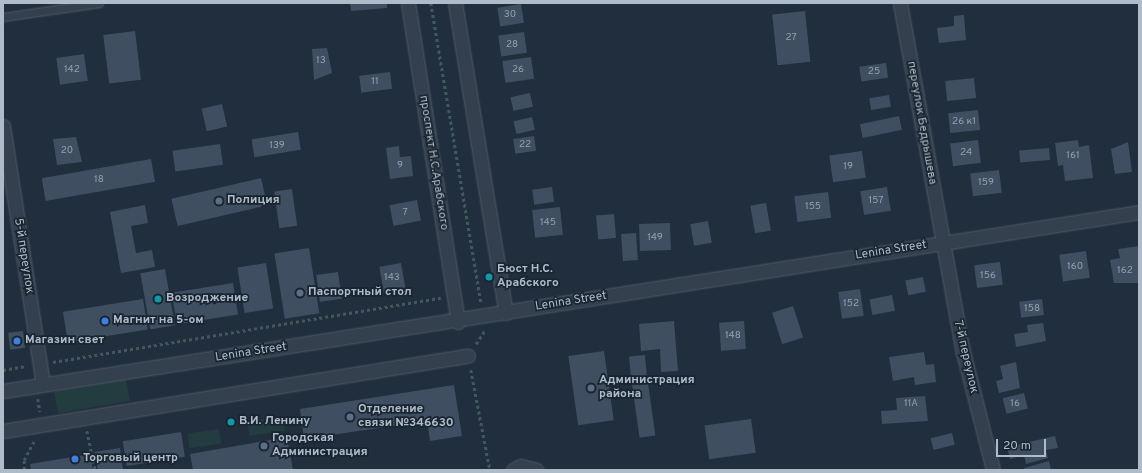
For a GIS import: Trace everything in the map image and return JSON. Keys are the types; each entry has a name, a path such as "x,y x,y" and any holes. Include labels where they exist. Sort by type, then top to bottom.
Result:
{"street":[{"name":"проспект Н.С.Арабского","path":"408,3 458,322"},
{"path":"455,3 506,313"},
{"name":"переулок Бедрышева","path":"900,3 942,243"},
{"name":"5-й переулок","path":"3,126 44,385"},
{"name":"Lenina Street","path":"3,392 458,322 506,313 1139,212"},
{"name":"7-й переулок","path":"942,243 963,352 993,470"},
{"path":"3,431 468,356"},
{"path":"513,470 521,466 536,470"}],"lane":[{"path":"3,18 99,3"}],"path":[{"path":"431,3 482,304"},
{"path":"3,370 453,296"},
{"path":"486,329 468,356 490,470"},
{"path":"84,418 95,470"}],"green space":[{"path":"126,379 130,401 58,413 54,392"},
{"path":"283,417 285,431 249,436 247,422"},
{"path":"219,429 221,444 189,448 187,433"}],"building":[{"path":"350,3 387,3 387,8 351,11"},
{"path":"521,4 524,23 500,27 497,8"},
{"path":"805,11 810,62 778,65 772,14"},
{"path":"964,15 966,40 939,43 937,28 954,26 954,16"},
{"path":"135,31 141,80 109,84 103,35"},
{"path":"524,32 527,53 501,56 498,36"},
{"path":"327,48 332,73 314,80 312,49"},
{"path":"84,54 88,81 60,85 56,58"},
{"path":"531,57 534,79 505,83 502,61"},
{"path":"886,63 888,78 861,82 859,67"},
{"path":"390,72 392,89 361,93 359,76"},
{"path":"974,78 976,98 947,101 945,81"},
{"path":"530,93 533,107 513,111 510,97"},
{"path":"889,95 891,107 871,110 869,98"},
{"path":"222,104 227,126 207,131 202,109"},
{"path":"978,110 980,130 950,133 948,113"},
{"path":"899,116 902,130 863,138 860,124"},
{"path":"532,117 535,130 516,134 513,121"},
{"path":"298,132 301,150 254,157 252,139"},
{"path":"534,136 536,151 515,154 513,139"},
{"path":"76,137 82,162 57,165 53,139"},
{"path":"978,140 981,163 953,166 950,143"},
{"path":"1078,140 1079,147 1089,145 1093,178 1065,181 1063,165 1058,166 1055,143"},
{"path":"1128,142 1132,172 1115,174 1111,149"},
{"path":"220,144 223,165 175,171 172,151"},
{"path":"399,146 400,157 411,156 413,176 390,179 386,148"},
{"path":"1049,148 1050,160 1020,163 1019,151"},
{"path":"862,151 866,178 833,182 829,156"},
{"path":"151,159 155,182 46,201 42,178"},
{"path":"999,170 1002,193 973,196 970,174"},
{"name":"Полиция","path":"261,178 267,205 178,226 171,199"},
{"path":"552,187 554,202 534,205 532,190"},
{"path":"887,187 891,211 864,215 860,191"},
{"path":"292,189 297,226 279,228 274,192"},
{"path":"828,192 831,218 797,222 794,196"},
{"path":"417,200 421,221 394,226 390,205"},
{"path":"766,203 771,231 755,233 750,206"},
{"path":"145,205 148,223 131,226 136,253 152,250 155,267 121,273 110,212"},
{"path":"560,207 563,235 535,238 532,210"},
{"path":"614,214 616,238 598,239 596,216"},
{"path":"708,221 712,243 694,246 690,224"},
{"path":"670,223 671,250 640,251 639,224"},
{"path":"636,233 638,260 623,261 621,234"},
{"path":"1139,246 1139,283 1114,283 1110,260 1120,258 1118,249"},
{"path":"309,248 319,313 285,319 274,253"},
{"path":"1086,251 1090,278 1063,281 1059,255"},
{"path":"1000,262 1003,285 977,288 974,265"},
{"path":"266,263 273,308 245,313 237,268"},
{"path":"401,263 406,290 384,293 379,267"},
{"name":"Возроджение","path":"165,269 175,325 150,329 140,273"},
{"path":"338,272 342,299 320,302 316,275"},
{"path":"923,277 926,292 908,295 905,280"},
{"path":"233,283 238,315 177,324 172,293"},
{"path":"860,289 864,316 842,319 838,292"},
{"path":"892,295 895,311 872,315 869,299"},
{"name":"Магнит на 5-ом","path":"143,299 148,330 68,342 63,312"},
{"path":"1042,299 1044,315 1021,318 1019,302"},
{"path":"793,306 803,337 782,344 772,313"},
{"path":"674,321 678,371 661,372 660,349 641,351 639,324"},
{"path":"744,321 746,349 721,351 719,323"},
{"path":"1043,323 1046,341 1016,347 1014,334 1028,332 1027,325"},
{"name":"Магазин свет","path":"23,331 25,348 10,350 8,333"},
{"name":"Администрация района","path":"604,351 614,420 578,425 568,356"},
{"path":"924,352 926,365 934,364 936,382 915,385 914,377 893,381 889,357"},
{"path":"645,355 647,380 631,381 629,356"},
{"path":"1016,362 1020,388 999,393 996,381 1003,379 1000,366"},
{"path":"648,383 655,435 640,438 632,385"},
{"path":"454,385 462,436 430,441 427,421 304,439 300,409"},
{"path":"1024,393 1028,409 1007,414 1003,398"},
{"path":"925,396 928,421 882,424 881,411 897,410 896,398"},
{"path":"751,419 756,453 709,459 704,426"},
{"path":"181,432 185,457 127,466 123,441"},
{"path":"952,433 955,445 934,450 931,438"},
{"path":"1055,436 1058,448 1046,450 1048,458 1026,464 1024,455 1010,459 1007,447"},
{"name":"Городская Администрация","path":"287,437 293,470 193,470 190,454"},
{"path":"120,448 123,470 98,470 94,452"},
{"name":"Торговый центр","path":"90,454 93,470 31,470 30,464"},
{"path":"1049,461 1051,470 1025,470 1024,468"}],"place":[{"name":"Полиция","path":"219,201"},
{"name":"Бюст Н.С. Арабского","path":"489,277"},
{"name":"Паспортный стол","path":"300,293"},
{"name":"Возроджение","path":"158,299"},
{"name":"Магнит на 5-ом","path":"105,321"},
{"name":"Магазин свет","path":"17,341"},
{"name":"Администрация района","path":"591,388"},
{"name":"Отделение связи №346630","path":"350,417"},
{"name":"В.И. Ленину","path":"231,422"},
{"name":"Городская Администрация","path":"264,446"},
{"name":"Торговый центр","path":"75,459"}]}
